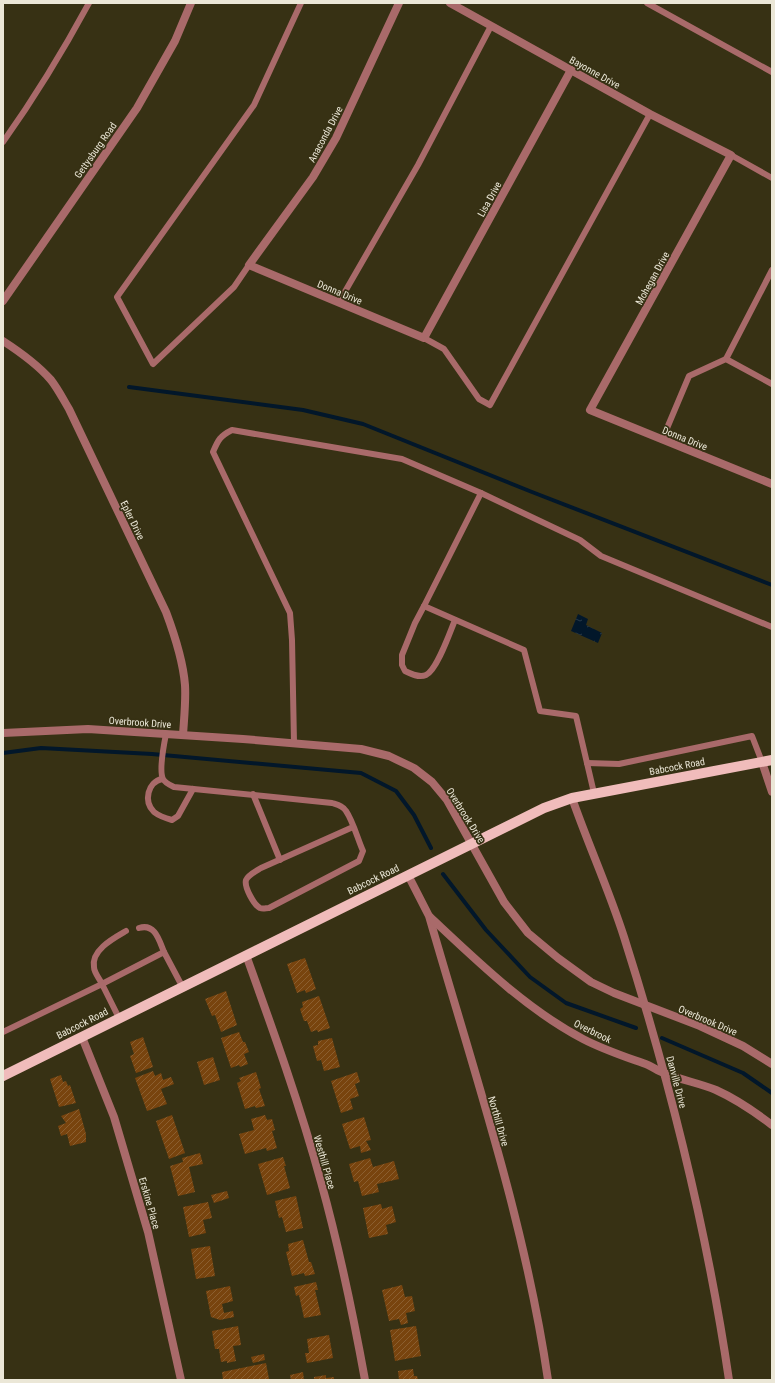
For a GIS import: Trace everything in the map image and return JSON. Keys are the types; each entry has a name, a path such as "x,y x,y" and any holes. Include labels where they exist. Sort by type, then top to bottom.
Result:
{"main road":[{"name":"Babcock Road","path":"3,1076 544,808 572,798 594,793 772,760"}],"street":[{"name":"Gettysburg Road","path":"3,301 137,108 175,41 191,3"},
{"name":"Anaconda Drive","path":"250,265 313,177 336,138 399,3"},
{"name":"Bayonne Drive","path":"450,3 650,114 731,155"},
{"name":"Lisa Drive","path":"424,338 571,70"},
{"name":"Mohegan Drive","path":"590,410 731,155"},
{"name":"Donna Drive","path":"250,265 424,338"},
{"name":"Epler Drive","path":"3,340 38,368 57,389 69,409 166,612 180,654 185,685 183,735"},
{"name":"Donna Drive","path":"590,410 772,484"},
{"name":"Overbrook Drive","path":"3,733 88,729 362,749 389,756 414,768 432,782 447,800 504,902 528,933 558,958 591,982 614,994 700,1026 743,1046 772,1064"},
{"path":"762,762 772,792"},
{"name":"Danville Drive","path":"572,798 623,935 645,1005 676,1115 709,1259 722,1329 729,1380"},
{"name":"Northill Drive","path":"408,875 429,916 508,1189 528,1273 548,1380"},
{"name":"Overbrook","path":"429,916 514,992 554,1021 584,1039 630,1060 648,1065 664,1073 716,1090 772,1125"},
{"name":"Westhill Place","path":"246,955 298,1104 321,1182 340,1259 365,1380"},
{"name":"Erskine Place","path":"82,1037 114,1117 148,1232 181,1380"}],"lane":[{"path":"3,142 46,79 89,3"},
{"path":"250,265 234,287 153,364 117,297 254,105 301,3"},
{"path":"647,3 772,72"},
{"path":"339,302 418,165 491,26"},
{"path":"424,338 444,349 479,399 490,404 650,114"},
{"path":"731,155 772,178"},
{"path":"662,440 689,376 726,359 772,270"},
{"path":"726,359 772,384"},
{"path":"294,744 290,613 213,452 223,435 232,430 402,459 480,493 580,540 601,556 772,627"},
{"path":"455,620 434,669 427,675 421,676 405,671 402,665 402,655 415,623 480,493"},
{"path":"424,606 524,650 540,711 576,716 594,793"},
{"path":"166,734 162,775 165,782 174,786 332,803 340,806 346,811 353,827 363,851 359,861 269,908 260,908 256,905 246,888 246,880 249,876 261,868 353,827"},
{"path":"586,763 619,764 752,736 762,762"},
{"path":"162,775 150,788 148,798 149,805 154,812 164,818 172,820 178,816 193,789"},
{"path":"253,794 280,860"},
{"path":"139,928 145,927 151,929 159,940 182,986"},
{"path":"118,1018 94,967 95,958 106,943 126,932"},
{"path":"3,1032 164,952"}],"water":[{"path":"578,614 588,619 586,625 602,633 598,643 571,631"}],"building":[{"path":"305,958 316,989 306,993 305,990 297,993 287,964"},
{"path":"226,991 237,1025 221,1032 215,1015 212,1016 205,999"},
{"path":"319,996 330,1028 318,1032 317,1030 311,1032 307,1021 304,1021 300,1009 303,1007 302,1002"},
{"path":"239,1032 249,1052 244,1054 248,1064 231,1068 221,1038"},
{"path":"143,1037 153,1067 136,1073 130,1056 134,1054 130,1042"},
{"path":"332,1038 340,1067 324,1071 321,1060 317,1061 313,1046 318,1045 318,1041"},
{"path":"213,1057 220,1080 204,1085 197,1062"},
{"path":"153,1071 155,1076 161,1073 163,1080 171,1077 174,1084 161,1089 167,1104 147,1111 135,1078"},
{"path":"256,1072 261,1088 259,1089 265,1106 256,1108 255,1106 245,1109 237,1083 241,1081 239,1078"},
{"path":"357,1072 360,1082 355,1084 359,1096 350,1099 353,1109 341,1113 331,1081"},
{"path":"61,1075 63,1082 66,1081 68,1086 70,1085 76,1103 59,1107 50,1079"},
{"path":"79,1109 86,1134 86,1142 70,1146 67,1134 61,1136 58,1126 66,1123 61,1116"},
{"path":"172,1115 185,1153 169,1159 156,1121"},
{"path":"265,1115 267,1120 272,1119 275,1130 272,1131 277,1148 267,1151 266,1148 245,1154 239,1134 254,1130 251,1119"},
{"path":"364,1117 371,1140 366,1141 371,1150 361,1153 360,1146 350,1149 342,1124"},
{"path":"200,1153 203,1164 189,1167 195,1192 178,1196 170,1166 183,1162 182,1158"},
{"path":"283,1157 290,1188 267,1195 258,1164"},
{"path":"370,1158 373,1167 394,1161 399,1179 377,1184 379,1192 362,1196 358,1181 354,1182 349,1164"},
{"path":"227,1191 229,1198 214,1203 211,1195"},
{"path":"296,1196 303,1228 286,1232 282,1217 279,1218 275,1201"},
{"path":"208,1202 212,1218 203,1220 206,1233 189,1237 183,1207"},
{"path":"381,1204 382,1209 392,1206 396,1222 386,1225 388,1234 369,1238 363,1208"},
{"path":"303,1240 309,1262 311,1262 315,1274 305,1276 304,1273 292,1276 286,1252 289,1251 288,1244"},
{"path":"210,1246 215,1276 196,1279 191,1249"},
{"path":"316,1282 318,1290 315,1290 321,1315 304,1318 299,1295 296,1296 294,1287"},
{"path":"402,1285 405,1297 412,1296 415,1311 406,1313 408,1323 401,1325 399,1319 389,1321 382,1290"},
{"path":"230,1286 233,1301 222,1304 224,1313 233,1311 234,1317 220,1320 211,1317 206,1291"},
{"path":"238,1326 241,1345 233,1346 236,1361 227,1363 227,1361 221,1362 219,1349 215,1349 212,1331"},
{"path":"416,1326 421,1356 395,1361 390,1330"},
{"path":"329,1335 333,1358 307,1363 305,1353 309,1353 307,1339"},
{"path":"264,1354 265,1360 253,1363 251,1357"},
{"path":"266,1363 269,1379 223,1380 222,1372"},
{"path":"413,1369 414,1376 417,1376 418,1380 399,1380 398,1371"},
{"path":"303,1372 304,1380 291,1380 290,1375"},
{"path":"326,1375 326,1378 334,1377 334,1380 314,1380 314,1377"}],"waterway":[{"path":"129,387 303,410 363,424 532,492 772,585"},
{"path":"3,753 41,748 152,754 361,773 396,791 414,815 431,848"},
{"path":"443,874 486,930 530,977 566,1003 636,1028"},
{"path":"662,1038 743,1073 772,1093"}]}
